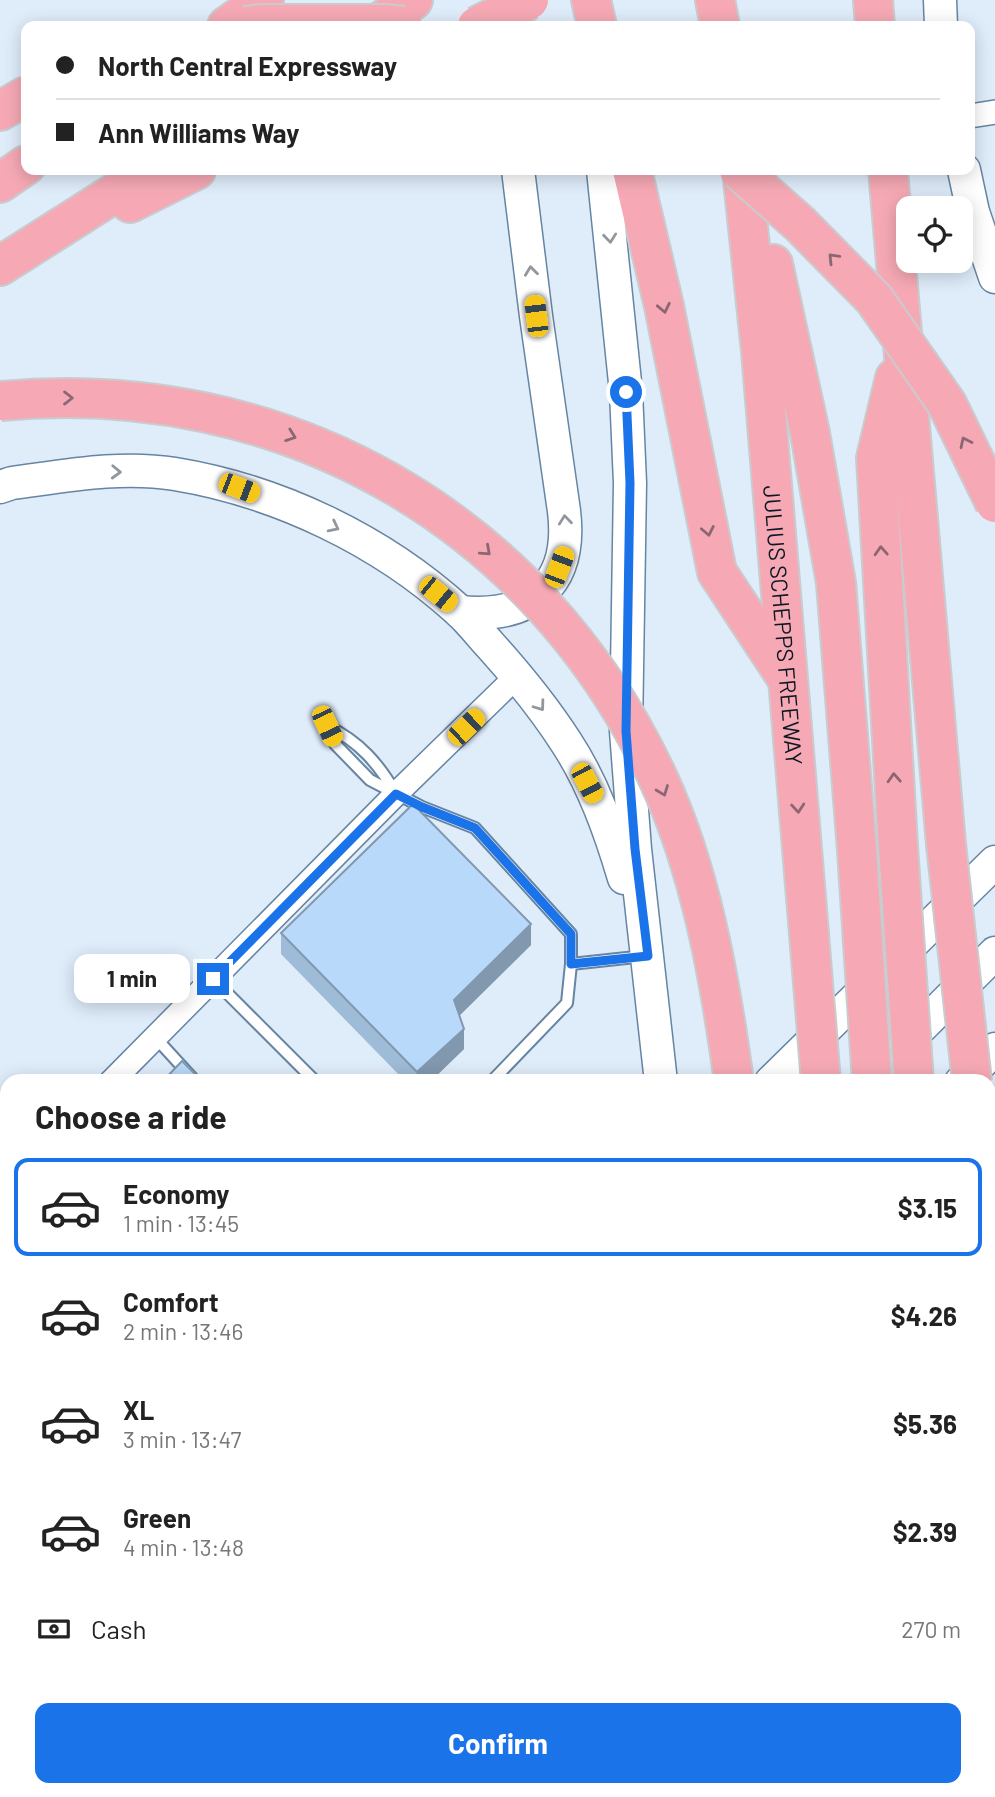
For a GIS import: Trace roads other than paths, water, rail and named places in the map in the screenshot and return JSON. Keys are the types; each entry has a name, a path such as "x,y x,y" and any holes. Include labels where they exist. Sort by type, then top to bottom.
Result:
{"highway":[{"path":"234,21 264,0"},
{"path":"382,21 413,0"},
{"path":"487,21 529,0"},
{"path":"591,0 596,21"},
{"path":"715,0 719,21"},
{"path":"873,0 875,21"},
{"path":"895,21 896,0"},
{"path":"0,111 21,99"},
{"path":"0,266 143,175"},
{"path":"58,229 126,205 186,175"},
{"path":"633,175 664,306 717,572 787,678"},
{"name":"JULIUS SCHEPPS FREEWAY","path":"741,175 760,338 820,1074"},
{"path":"746,175 800,224 874,299 947,404 995,503"},
{"path":"753,175 810,433 828,533 841,634 871,1074"},
{"path":"888,175 946,844 971,1074"},
{"path":"894,175 895,248"},
{"path":"903,342 876,458 913,1074"},
{"path":"0,401 68,397 141,401 217,414 291,436 362,467 439,513 480,544 523,584 564,628 631,725 658,777 697,889 715,966 733,1074"}],"main road":[{"path":"505,0 507,21"},
{"path":"582,0 584,21"},
{"path":"940,0 941,21"},
{"path":"460,612 485,614 511,610 534,599 553,581 564,552 565,522 519,175"},
{"path":"604,175 626,392 630,483 626,731 635,849 661,1074"},
{"path":"965,175 973,212 995,277"},
{"path":"0,487 97,471 173,474 239,488 306,513 362,541 417,577 460,612 517,676 567,743 598,803 613,841 648,956"},
{"path":"779,1074 995,862"},
{"path":"874,1074 995,953"},
{"path":"969,1074 995,1049"}],"street":[{"path":"975,115 995,112"},
{"path":"118,1074 517,676"}],"lane":[{"path":"396,794 381,768 345,735 327,726 335,744 369,780 396,794 422,807 475,828 571,934 567,1003 499,1074"},
{"path":"571,964 648,956"},
{"path":"213,979 308,1074"},
{"path":"154,1036 190,1074"}]}
